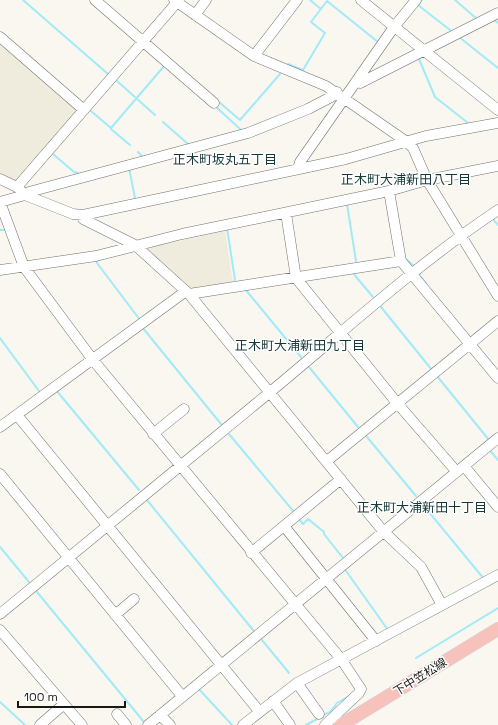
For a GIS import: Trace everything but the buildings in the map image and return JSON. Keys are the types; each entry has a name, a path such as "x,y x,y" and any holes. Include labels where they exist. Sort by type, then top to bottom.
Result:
{"main road":[{"name":"下中笠松線","path":"341,725 498,628"}],"street":[{"path":"95,0 214,103"},
{"path":"195,15 206,0"},
{"path":"254,56 297,0"},
{"path":"361,0 498,110"},
{"path":"298,169 300,162 341,95 356,82 394,27 416,0"},
{"path":"17,187 144,42 177,1 254,56 341,95 407,142 413,148 427,180 498,296"},
{"path":"356,82 360,83 498,13"},
{"path":"0,37 84,110"},
{"path":"325,725 359,693 361,689 341,659 294,605 93,360 24,267 0,202 25,195 29,192 248,133 308,109 331,97 341,95"},
{"path":"0,179 17,187 25,195 73,214 83,215 346,159 426,136 498,123"},
{"path":"0,270 96,256 135,245 389,191 427,180 498,166"},
{"path":"389,191 401,260 498,378"},
{"path":"0,614 271,392 340,332 461,235 498,210"},
{"path":"286,213 296,278 397,403 498,507"},
{"path":"83,215 83,219 135,245 187,293 271,392 383,531 421,567 442,605"},
{"path":"0,427 187,293 296,278 401,260"},
{"path":"327,461 498,321"},
{"path":"153,434 184,409"},
{"path":"18,415 106,526 222,664 259,711"},
{"path":"148,725 498,438"},
{"path":"0,474 182,696"},
{"path":"251,553 341,479"},
{"path":"284,526 376,640"},
{"path":"243,725 273,700 297,683 498,575"},
{"path":"115,615 134,599"},
{"path":"0,630 82,725"},
{"path":"297,683 319,714"},
{"path":"273,700 290,725"},
{"path":"40,725 64,704"},
{"path":"117,714 126,725"},
{"path":"160,715 170,725"}],"shaded area":[{"path":"0,41 80,110 15,183 0,176"},
{"path":"225,231 233,283 191,290 146,248"}],"waterway":[{"path":"23,0 108,74"},
{"path":"310,0 321,9"},
{"path":"422,0 418,5 450,30"},
{"path":"455,0 477,19"},
{"path":"288,64 303,70 325,33 311,22 327,1 378,42"},
{"path":"493,19 498,23"},
{"path":"459,37 498,68"},
{"path":"423,56 419,59 435,97 468,123"},
{"path":"91,111 111,128 165,65"},
{"path":"219,102 240,120 280,74"},
{"path":"117,81 155,115"},
{"path":"215,106 240,129"},
{"path":"163,122 188,144"},
{"path":"111,129 130,145"},
{"path":"138,152 142,156"},
{"path":"53,154 74,172 78,173"},
{"path":"129,168 135,198"},
{"path":"347,204 356,261"},
{"path":"493,219 498,225"},
{"path":"227,228 235,280"},
{"path":"405,258 414,266"},
{"path":"97,259 97,263 140,320"},
{"path":"352,272 373,297"},
{"path":"421,272 419,275 426,283"},
{"path":"245,289 301,357"},
{"path":"381,307 432,370"},
{"path":"142,327 221,424"},
{"path":"0,338 39,391"},
{"path":"309,367 358,427"},
{"path":"437,376 489,440"},
{"path":"56,390 139,490"},
{"path":"229,434 294,512"},
{"path":"367,437 416,496"},
{"path":"489,449 498,460"},
{"path":"147,500 253,630"},
{"path":"424,506 484,579"},
{"path":"298,518 303,524 308,519 324,532 343,558"},
{"path":"0,547 29,582"},
{"path":"344,568 388,630"},
{"path":"37,592 144,722"},
{"path":"416,658 498,608"},
{"path":"262,640 289,673"},
{"path":"198,688 232,725"},
{"path":"322,716 331,711 337,703 349,696"},
{"path":"0,702 25,725"},
{"path":"306,725 319,718"}],"district":[{"name":"正木町坂丸五丁目","path":"225,159"},
{"name":"正木町大浦新田八丁目","path":"406,179"},
{"name":"正木町大浦新田九丁目","path":"300,345"},
{"name":"正木町大浦新田十丁目","path":"422,507"}]}
